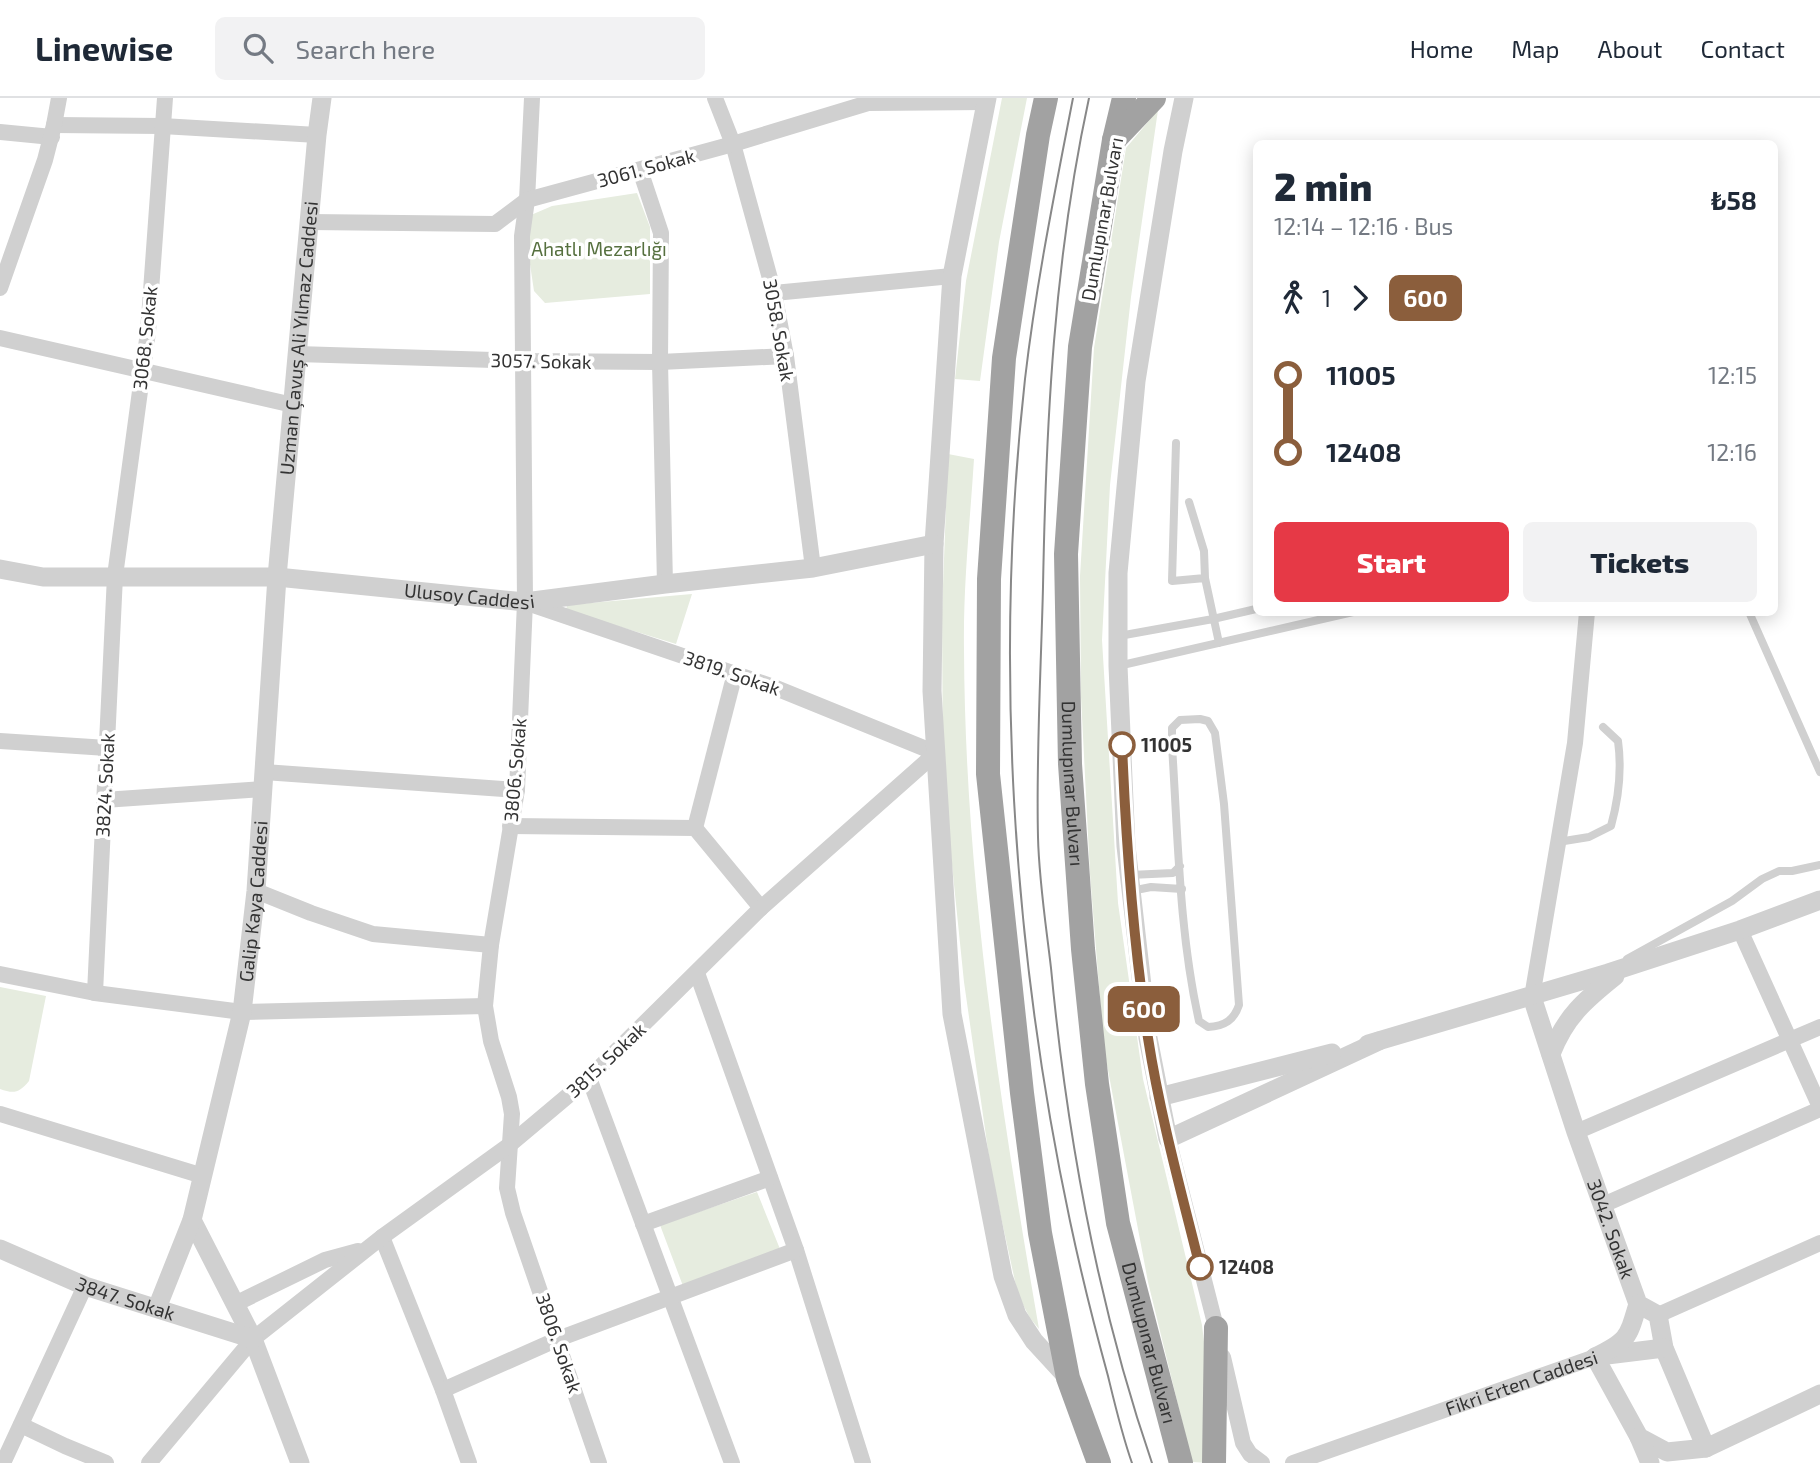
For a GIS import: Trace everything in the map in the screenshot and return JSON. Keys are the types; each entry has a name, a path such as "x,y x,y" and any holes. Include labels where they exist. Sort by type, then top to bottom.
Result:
{"highway":[{"path":"1046,98 1004,358 989,579 988,774 1022,1093 1040,1233 1068,1378 1099,1463"},
{"name":"Dumlupınar Bulvarı","path":"1124,98 1114,140 1080,347 1066,554 1070,764 1083,949 1097,1084 1118,1223 1181,1463"},
{"path":"1114,140 1154,98"},
{"path":"1214,1463 1216,1328"}],"street":[{"path":"2,280 53,131 59,98"},
{"name":"3068. Sokak","path":"115,576 148,332 165,98"},
{"name":"Uzman Çavuş Ali Yılmaz Caddesi","path":"277,578 322,98"},
{"name":"3806. Sokak","path":"532,98 527,200 522,236 525,602 517,790 491,945 485,1006 491,1041 512,1114 507,1188 513,1213 600,1463"},
{"name":"3058. Sokak","path":"715,98 733,144 775,293 786,356 813,568"},
{"path":"827,98 830,115"},
{"path":"1184,98 1172,151 1136,381 1118,573 1118,666 1129,874 1148,1038 1168,1139 1243,1443 1250,1454 1262,1463"},
{"path":"986,100 952,276 934,544 932,691 952,1014 1003,1276 1017,1315 1034,1341 1068,1378"},
{"name":"3061. Sokak","path":"309,222 495,224 527,200 733,144 868,103 986,100"},
{"path":"0,132 162,126 317,135"},
{"path":"640,170 661,233 660,362 665,584"},
{"path":"775,293 952,276"},
{"path":"0,338 293,405"},
{"name":"3057. Sokak","path":"297,355 660,362 786,356"},
{"name":"Ulusoy Caddesi","path":"0,569 43,577 277,578 525,602 813,568 934,544"},
{"name":"3824. Sokak","path":"95,993 115,576"},
{"name":"Galip Kaya Caddesi","path":"157,1308 192,1220 242,1012 256,891 277,578"},
{"name":"3819. Sokak","path":"525,602 735,673 936,753"},
{"path":"1532,997 1574,743 1587,616"},
{"path":"695,828 735,673"},
{"path":"0,741 107,748"},
{"name":"3815. Sokak","path":"149,1463 253,1339 367,1248 508,1146 589,1078 761,908 936,753"},
{"path":"104,800 264,781 517,790"},
{"path":"510,826 695,828 761,908"},
{"path":"256,891 311,914 373,934 491,945"},
{"path":"1159,1097 1379,1041 1532,997 1740,930 1820,900"},
{"path":"1603,1205 1820,1108 1740,930"},
{"path":"1551,1054 1569,1017 1617,970"},
{"path":"697,973 796,1250 863,1463"},
{"path":"0,974 95,993 242,1012 485,1006"},
{"name":"3042. Sokak","path":"1532,997 1576,1132 1639,1304 1658,1315"},
{"path":"1576,1132 1820,1027"},
{"path":"1168,1139 1379,1041"},
{"path":"589,1078 732,1463"},
{"path":"0,1114 203,1176"},
{"path":"643,1224 770,1178"},
{"path":"192,1220 253,1339 300,1463"},
{"path":"382,1237 469,1463"},
{"path":"1706,1448 1664,1348 1658,1315 1820,1243"},
{"path":"235,1304 325,1260 367,1248"},
{"name":"3847. Sokak","path":"0,1249 85,1286 253,1339"},
{"path":"443,1390 558,1339 796,1250"},
{"path":"3,1463 85,1286"},
{"path":"1595,1357 1621,1345 1631,1330 1639,1304"},
{"path":"1595,1357 1664,1348"},
{"name":"Fikri Erten Caddesi","path":"1293,1463 1595,1357 1639,1437"},
{"path":"1639,1437 1667,1451 1706,1448 1820,1394"},
{"path":"21,1425 106,1463"},
{"path":"1639,1437 1650,1463"}],"lane":[{"path":"1176,443 1172,582 1205,578"},
{"path":"1189,502 1204,551 1205,578 1219,643"},
{"path":"1118,636 1213,619 1253,609"},
{"path":"1118,666 1336,616"},
{"path":"1751,616 1820,772"},
{"path":"1200,719 1208,721 1215,733 1224,804 1239,1005 1236,1015 1218,1026 1208,1027 1199,1021 1193,993 1182,889 1172,728 1180,720 1200,719"},
{"path":"1558,842 1589,837 1611,826 1618,803 1621,766 1618,741 1603,727"},
{"path":"1617,970 1637,952 1732,901 1762,878 1779,871 1820,865"},
{"path":"1129,874 1173,873 1180,866"},
{"path":"1132,900 1136,890 1151,887 1182,889"}],"green space":[{"path":"1002,98 1027,98 999,242 980,381 955,379 966,281"},
{"path":"1158,110 1131,297 1110,485 1102,640 1118,903 1143,1079 1202,1325 1210,1393 1208,1463 1192,1462 1148,1282 1104,1049 1090,874 1081,697 1080,576 1094,348 1126,148"},
{"name":"Ahatlı Mezarlığı","path":"637,193 650,227 650,294 545,303 534,291 527,244 531,215 552,206"},
{"path":"948,454 974,459 964,626 971,821 998,1075 1039,1329 1018,1295 991,1171 964,982 943,777 942,612"},
{"path":"692,594 676,644 566,610 567,605"},
{"path":"0,987 46,996 29,1081 13,1092 0,1089"},
{"path":"757,1192 780,1249 683,1286 660,1225"}],"tram line":[{"path":"1073,98 1035,308 1025,379 1016,484 1010,696 1014,802 1022,908 1050,1118 1083,1279 1132,1463"},
{"path":"1089,98 1067,219 1054,341 1044,526 1038,743 1039,853 1058,1031 1075,1156 1115,1342 1152,1463"}],"bus line":[{"name":"600","path":"1122,745 1126,846 1148,1038 1168,1139 1200,1267"}],"place":[{"name":"11005","path":"1122,745"},
{"name":"12408","path":"1200,1267"}]}
